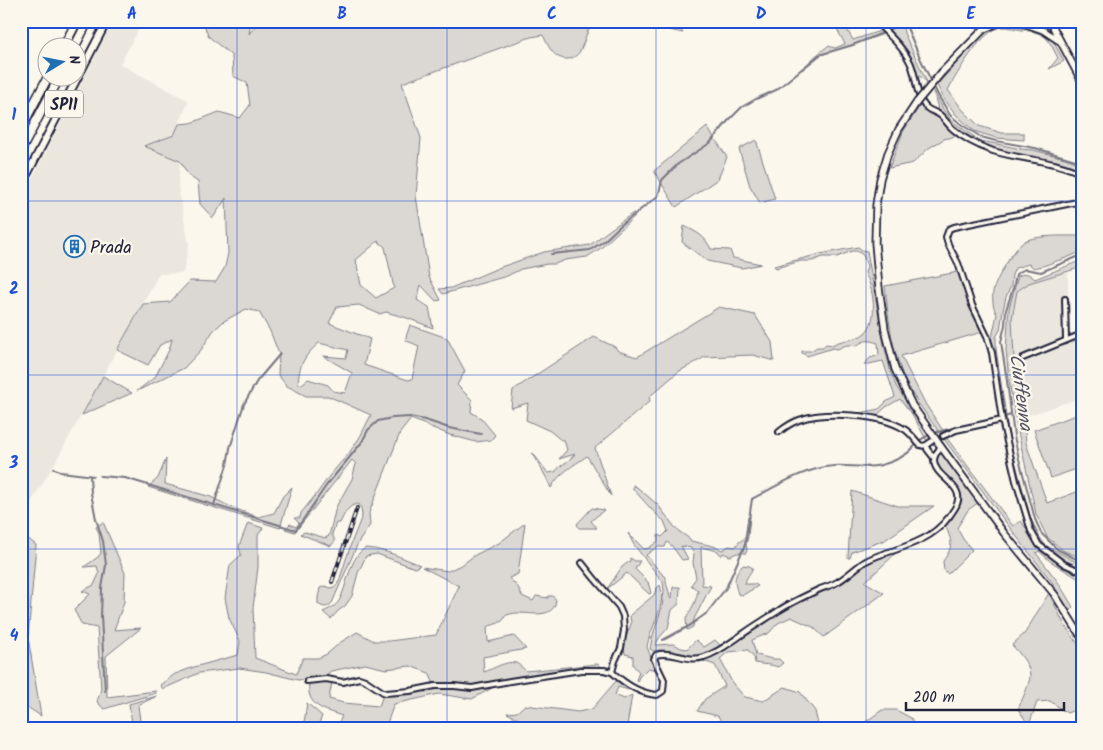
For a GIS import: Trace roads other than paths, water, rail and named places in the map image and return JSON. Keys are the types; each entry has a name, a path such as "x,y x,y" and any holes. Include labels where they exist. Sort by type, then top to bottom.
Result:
{"highway":[{"path":"68,38 76,21"},
{"path":"79,38 88,21"},
{"path":"21,128 42,88"},
{"path":"21,150 54,88"}],"main road":[{"name":"SP11","path":"21,186 107,21"},
{"path":"984,29 988,21"},
{"path":"1006,21 984,29 942,72 917,102 899,129 888,153 883,166 876,205 875,232 882,316 895,369 912,405 1004,533 1055,595 1082,638"},
{"path":"1014,21 1049,33 1060,42"},
{"path":"1026,24 1038,21"},
{"path":"1052,21 1060,42 1082,82"}],"street":[{"path":"875,21 905,52 912,64 918,94 925,107 940,116 953,130 976,145 995,152 1044,161 1082,174"},
{"path":"1078,21 1082,25"},
{"path":"1082,201 954,226 949,229 946,237 958,263 972,305 987,336 992,353 1002,420 1016,481 1031,531 1039,545 1064,564 1082,572"},
{"path":"1065,299 1066,340"},
{"path":"1023,358 1082,334"},
{"path":"779,432 787,425 800,420 837,414 878,419 894,424 906,430 923,446 932,441"},
{"path":"943,436 956,430 1002,420"},
{"path":"307,681 326,679 343,682 359,678 386,693 435,686 472,688 581,670 604,670 612,672 620,680 657,695 663,690 664,680 654,659 656,655 673,654 688,658 703,658 719,650 782,608 838,582 865,561 916,542 936,532 956,506 958,497 953,486 940,473 934,458 927,449 927,445"},
{"path":"934,458 941,446"},
{"path":"582,563 619,606 623,616 624,630 621,648 612,672"}],"waterway":[{"name":"Ciuffenna","path":"904,21 938,95 950,115 962,125 981,137 1035,148 1082,162"},
{"path":"551,254 590,250 604,241 658,196 662,180 678,164 710,143 742,107 776,90 819,55 853,45 904,22"},
{"name":"Ciuffenna","path":"1082,255 1041,272 1025,269 1016,274 1006,310 1001,342 1014,436 1035,519 1041,533 1057,549 1082,562"},
{"path":"214,505 244,404 257,381 280,354"},
{"path":"997,419 1011,415"},
{"path":"100,476 125,478 296,530 326,486 362,442 368,430 378,421 410,417 449,428 481,434"},
{"path":"663,640 689,626 707,613 726,588 745,545 752,499 792,478 823,467 864,467 890,462 907,453 918,441 930,435 970,425"},
{"path":"53,468 61,472 94,476"},
{"path":"90,476 91,493 103,541 106,565 102,588 101,616 105,691"}],"railway":[{"path":"332,582 357,508"}],"place":[{"name":"Prada","path":"74,247"}]}
